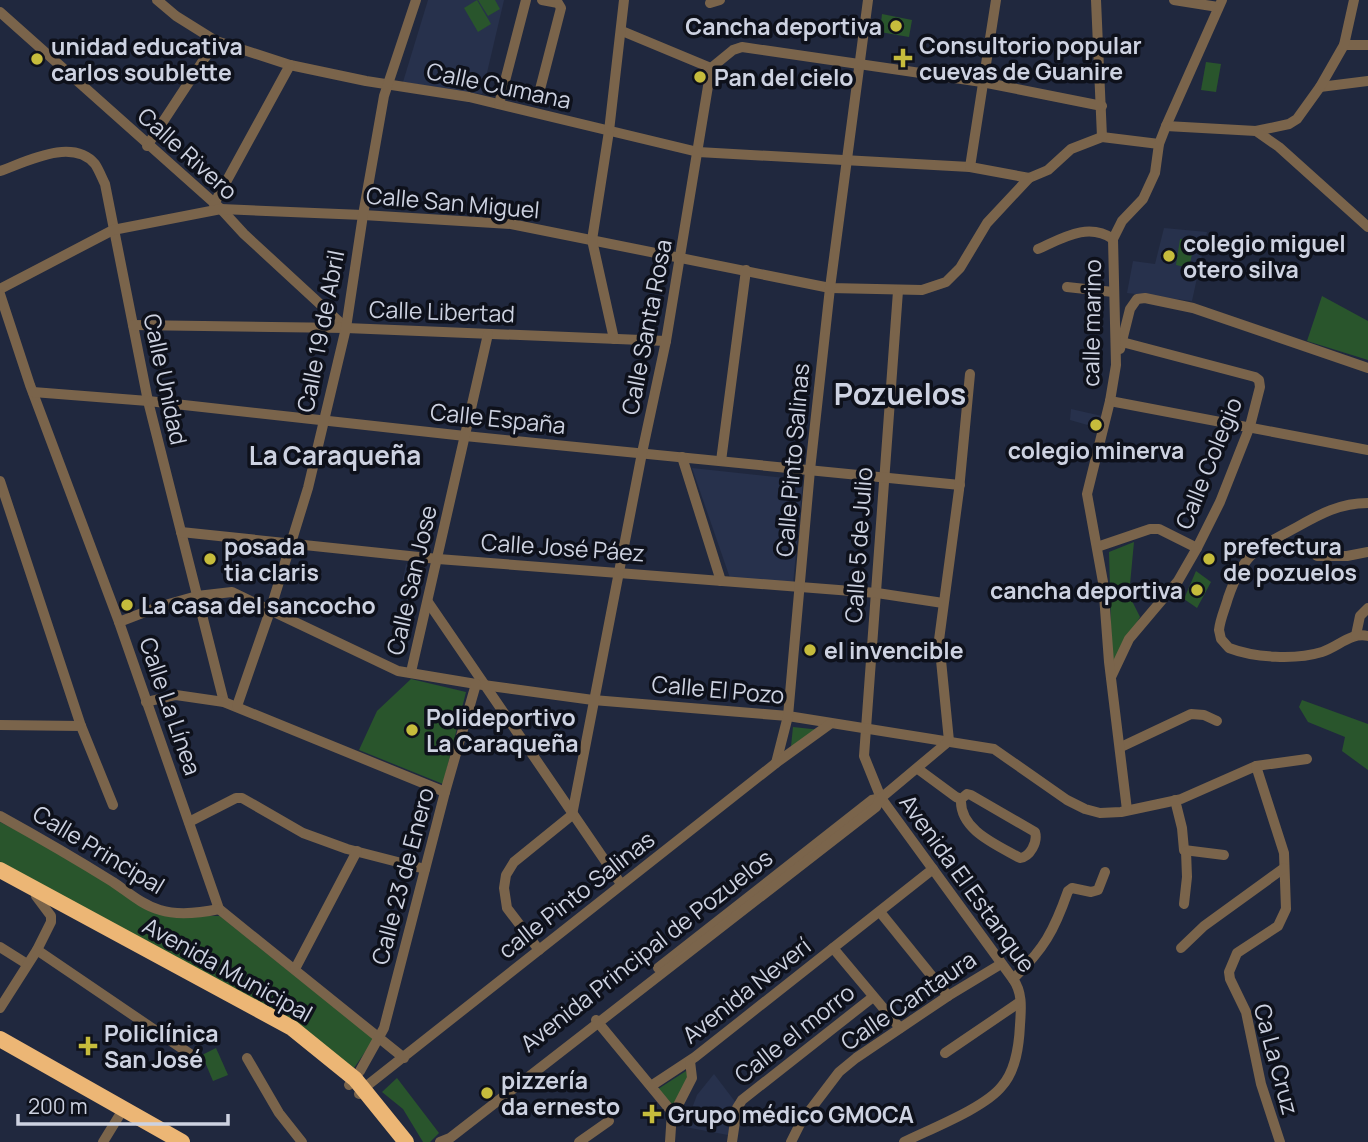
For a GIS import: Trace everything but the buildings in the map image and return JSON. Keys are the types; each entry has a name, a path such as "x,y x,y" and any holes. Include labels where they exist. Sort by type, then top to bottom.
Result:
{"highway":[{"name":"Avenida Municipal","path":"0,870 292,1028 357,1087 406,1142"},
{"name":"Avenida Municipal","path":"0,876 138,947"},
{"path":"0,1038 181,1142"},
{"path":"0,1049 165,1142"},
{"name":"Avenida Municipal","path":"357,1087 394,1142"}],"street":[{"name":"Calle Cumana","path":"157,0 176,16 216,41 290,65 469,97 698,152 847,160"},
{"name":"Calle 19 de Abril","path":"237,706 308,488 346,328 384,96 415,0"},
{"path":"499,104 526,0"},
{"path":"537,101 561,8 558,3 542,0"},
{"path":"614,339 592,240 609,131 624,0"},
{"name":"Calle Pinto Salinas","path":"776,763 789,716 810,470 830,288 868,0"},
{"path":"970,167 996,0"},
{"path":"1096,0 1102,136 1159,144"},
{"path":"1174,0 1220,4 1166,127 1256,131 1293,122 1320,88 1344,45 1354,0"},
{"name":"Calle Rivero","path":"0,12 218,207 346,328"},
{"path":"622,30 711,68 733,50 741,47 982,82 1102,106"},
{"path":"148,146 216,41"},
{"path":"1344,45 1368,45"},
{"path":"218,207 290,65"},
{"name":"Calle Santa Rosa","path":"572,815 666,341 711,68"},
{"path":"1320,88 1368,81"},
{"name":"calle marino","path":"1127,810 1103,582 1087,494 1116,365 1113,239 1122,221 1143,199 1155,173 1159,144 1166,127"},
{"path":"1256,131 1279,147 1368,227"},
{"name":"Calle San Miguel","path":"0,292 113,230 218,207 511,224 830,288 922,290 946,282 960,268 987,223 1029,178 1048,170 1071,149 1102,136"},
{"name":"Calle Unidad","path":"0,171 50,154 71,152 83,155 95,164 105,184 148,401 224,702"},
{"path":"847,160 970,167 1029,178"},
{"path":"1038,249 1068,235 1084,231 1104,233 1113,239"},
{"path":"721,461 746,270"},
{"path":"1067,287 1113,292"},
{"name":"Calle 5 de Julio","path":"881,798 864,756 864,728 877,593 882,477 898,291"},
{"name":"Calle La Línea","path":"0,292 33,392 120,622 219,909"},
{"path":"1116,365 1131,305 1137,299 1145,298 1193,308 1368,368"},
{"name":"Calle Libertad","path":"133,325 346,328 666,341"},
{"name":"Calle San Jose","path":"411,672 488,334"},
{"name":"Calle Colegio","path":"1111,677 1129,639 1178,581 1197,548 1220,502 1250,426 1260,387 1259,380 1255,377 1122,342"},
{"path":"949,741 939,640 960,485 970,374"},
{"name":"Calle España","path":"33,392 148,401 465,436 960,485"},
{"path":"1110,401 1368,450"},
{"path":"682,457 721,581"},
{"path":"0,481 81,726 113,805"},
{"path":"1368,503 1327,510 1254,551 1236,576 1219,630 1221,639 1229,649 1271,655 1315,654 1362,635 1360,616 1368,608"},
{"path":"1097,547 1150,529 1159,529 1197,548"},
{"name":"Calle José Páez","path":"181,533 438,559 877,593 943,603"},
{"path":"1317,556 1347,556 1368,552"},
{"name":"Calle El Pozo","path":"120,622 197,596 232,592 391,668 481,685 593,700 789,716 994,749 1068,800 1084,809 1100,813 1175,800 1256,766 1307,759"},
{"path":"428,602 481,685 621,884"},
{"name":"Calle 23 de Enero","path":"357,1087 380,1037 445,792 481,685"},
{"path":"146,702 176,695 224,702 445,792"},
{"path":"1121,747 1191,714 1204,715 1217,721"},
{"path":"0,724 81,726"},
{"name":"calle Pinto Salinas","path":"357,1087 404,1058 621,884 830,724"},
{"name":"Avenida Principal de Pozuelos","path":"442,1142 446,1132 596,1021 807,856 876,807 881,798 949,741"},
{"name":"Ca La Cruz","path":"1256,766 1284,853 1286,909 1278,926 1237,953 1229,972 1246,1012 1261,1084 1280,1142"},
{"path":"918,769 946,792 961,799"},
{"path":"967,794 971,795 1035,832 1035,842 1029,853 1020,858 972,829 961,809 961,799 967,794"},
{"path":"189,822 236,798 242,798 303,832 357,851 425,869"},
{"name":"Avenida El Estanque","path":"881,798 1020,990 1020,1033 1015,1065 1002,1087 985,1101 904,1142"},
{"path":"1175,800 1185,851 1187,877 1184,904"},
{"path":"538,950 507,908 504,888 506,875 514,862 572,815"},
{"name":"Calle Principal","path":"0,816 114,883 144,904 160,910 182,913 219,909"},
{"path":"1185,851 1200,850 1224,855"},
{"path":"295,970 357,851"},
{"path":"1181,948 1204,926 1284,868"},
{"name":"Avenida Neverí","path":"651,1086 690,1061 933,869"},
{"path":"1013,979 1038,955 1058,921 1068,891 1072,888 1091,892 1098,890 1105,872"},
{"path":"0,1008 37,950 51,922 51,916 36,896"},
{"path":"219,909 404,1058"},
{"path":"880,912 948,996"},
{"path":"0,947 27,964"},
{"path":"833,948 900,1028"},
{"path":"37,950 199,1060"},
{"name":"Calle Cantaura","path":"791,1142 801,1122 839,1072 948,996 1001,964"},
{"name":"Calle el morro","path":"732,1142 737,1108 742,1100 873,997"},
{"path":"945,1053 1020,1002"},
{"path":"596,1021 672,1112 673,1117"},
{"path":"247,1058 279,1113 302,1142"},
{"path":"670,1142 673,1117 692,1078 690,1061"},
{"path":"103,1142 119,1116"},
{"path":"579,1142 609,1121"},
{"path":"1270,1142 1275,1129"}],"shaded area":[{"path":"428,0 504,0 482,94 403,82"},
{"path":"1164,228 1207,232 1192,301 1127,293 1133,261 1155,264"},
{"path":"1071,409 1102,416 1098,428 1070,420"},
{"path":"692,468 803,480 793,584 730,578"},
{"path":"406,564 420,566 411,599 399,597"},
{"path":"714,1074 736,1103 728,1135 685,1127 697,1095"}],"green space":[{"path":"477,0 491,24 478,32 464,8"},
{"path":"478,0 495,0 500,9 488,16"},
{"name":"Cancha deportiva","path":"882,14 912,20 909,37 880,32"},
{"path":"1206,62 1221,64 1216,92 1201,90"},
{"path":"1180,239 1195,240 1189,268 1176,265"},
{"path":"1322,296 1368,321 1368,360 1307,341"},
{"path":"1134,542 1129,595 1140,617 1112,663 1109,552"},
{"name":"cancha deportiva","path":"1196,571 1211,582 1197,608 1184,599"},
{"name":"Polideportivo La Caraqueña","path":"411,679 466,692 443,784 359,750 377,711"},
{"path":"1302,700 1368,724 1368,770 1342,751 1345,737 1308,722 1299,707"},
{"path":"793,727 821,730 790,756"},
{"path":"0,822 47,846 162,915 220,916 374,1039 354,1068 0,864"},
{"path":"216,1048 228,1075 213,1081 202,1055"},
{"path":"686,1071 690,1081 676,1108 658,1089"},
{"path":"397,1078 439,1133 430,1142 423,1142 403,1109 382,1092"}],"place":[{"name":"Cancha deportiva","path":"896,26"},
{"name":"Consultorio popular cuevas de Guanire","path":"903,58"},
{"name":"unidad educativa carlos soublette","path":"37,59"},
{"name":"Pan del cielo","path":"700,77"},
{"name":"colegio miguel otero silva","path":"1169,256"},
{"name":"colegio minerva","path":"1096,425"},
{"name":"posada tia claris","path":"210,559"},
{"name":"prefectura de pozuelos","path":"1209,559"},
{"name":"cancha deportiva","path":"1197,590"},
{"name":"La casa del sancocho","path":"127,605"},
{"name":"el invencible","path":"810,650"},
{"name":"Polideportivo La Caraqueña","path":"412,730"},
{"name":"Policlínica San José","path":"88,1046"},
{"name":"pizzería da ernesto","path":"487,1093"},
{"name":"Grupo médico GMOCA","path":"652,1114"}],"district":[{"name":"Pozuelos","path":"900,393"},
{"name":"La Caraqueña","path":"335,455"}]}
